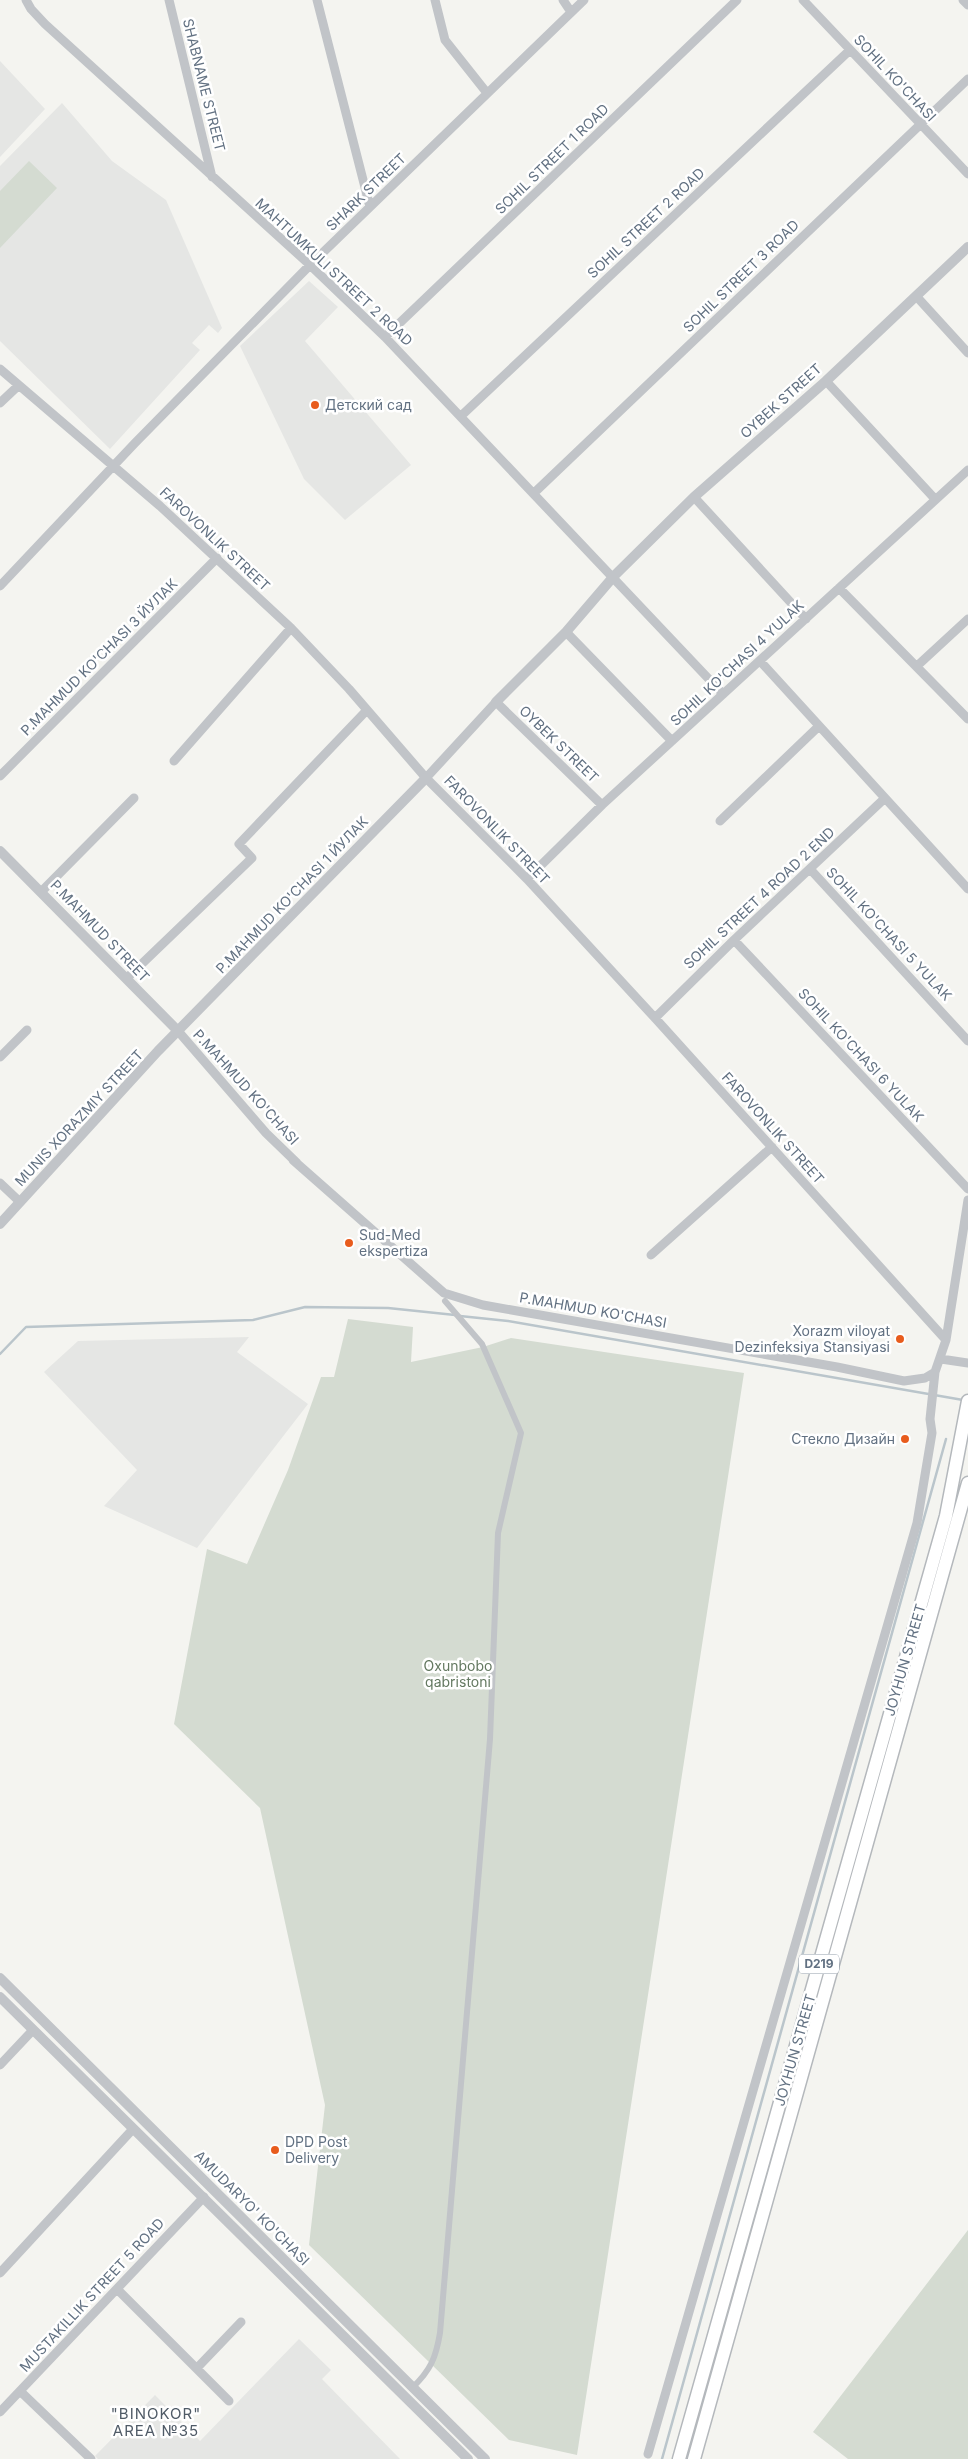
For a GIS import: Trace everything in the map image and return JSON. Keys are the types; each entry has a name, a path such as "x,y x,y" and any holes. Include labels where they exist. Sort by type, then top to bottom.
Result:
{"main road":[{"name":"JOYHUN STREET","path":"679,2459 940,1535 957,1468 968,1401"},
{"name":"JOYHUN STREET","path":"694,2459 968,1483"}],"street":[{"name":"MAHTUMKULI STREET 2 ROAD","path":"26,0 31,9 45,24 310,265 385,337 614,576"},
{"name":"SHABNAME STREET","path":"169,0 212,177"},
{"path":"316,0 370,207"},
{"path":"435,0 445,40 488,93"},
{"path":"563,0 572,12"},
{"name":"SHARK STREET","path":"0,586 112,470 135,443 310,265 584,0"},
{"name":"SOHIL STREET 1 ROAD","path":"385,337 737,0"},
{"name":"SOHIL KO'CHASI","path":"803,0 968,174"},
{"path":"963,0 968,5"},
{"name":"SOHIL STREET 2 ROAD","path":"461,416 850,50"},
{"name":"SOHIL STREET 3 ROAD","path":"534,493 967,80"},
{"name":"OYBEK STREET","path":"426,778 496,702 566,632 614,576 694,497 826,381 968,247"},
{"path":"917,297 968,353"},
{"name":"FAROVONLIK STREET","path":"0,369 112,470 217,558 291,628 367,710 426,778 527,879 655,1018 946,1340"},
{"path":"826,381 935,499"},
{"path":"0,403 18,386"},
{"name":"SOHIL KO'CHASI 4 YULAK","path":"527,879 672,741 968,470"},
{"path":"694,497 806,619"},
{"name":"P.MAHMUD KO'CHASI 3 ЙУЛАК","path":"0,776 217,558"},
{"path":"614,576 723,694"},
{"path":"839,588 968,719"},
{"path":"917,666 968,619"},
{"path":"174,762 291,628"},
{"path":"566,632 672,741"},
{"path":"760,661 818,727 968,889"},
{"name":"OYBEK STREET","path":"496,702 602,806"},
{"path":"127,978 252,858 238,844 367,710"},
{"path":"720,821 818,727"},
{"name":"P.MAHMUD KO'CHASI 1 ЙУЛАК","path":"178,1031 426,778"},
{"path":"42,892 134,798"},
{"name":"SOHIL STREET 4 ROAD 2 END","path":"655,1018 734,940 884,799"},
{"name":"P.MAHMUD STREET","path":"0,851 178,1031"},
{"name":"SOHIL KO'CHASI 5 YULAK","path":"810,869 968,1040"},
{"name":"SOHIL KO'CHASI 6 YULAK","path":"734,940 968,1189"},
{"path":"0,1057 27,1030"},
{"name":"P.MAHMUD KO'CHASI","path":"178,1031 266,1133 445,1301"},
{"name":"MUNIS XORAZMIY STREET","path":"0,1224 178,1031"},
{"path":"651,1255 772,1147"},
{"name":"P.MAHMUD KO'CHASI","path":"293,1160 444,1293 483,1305 837,1367 904,1381 925,1378 935,1372"},
{"path":"0,1183 20,1202"},
{"path":"648,2454 917,1523 932,1433 930,1419 935,1372 946,1340 968,1200"},
{"path":"412,2388 422,2378 436,2358 440,2332 490,1740 498,1533 521,1433 482,1344 445,1301"},
{"path":"941,1359 968,1363"},
{"name":"AMUDARYO' KO'CHASI","path":"0,1978 485,2459"},
{"path":"0,1997 468,2459"},
{"path":"0,2065 42,2019"},
{"path":"0,2273 133,2129"},
{"name":"MUSTAKILLIK STREET 5 ROAD","path":"0,2412 204,2197"},
{"path":"117,2289 228,2401"},
{"path":"197,2368 241,2322"},
{"path":"20,2391 91,2459"}],"shaded area":[{"path":"0,61 45,109 0,157"},
{"path":"62,103 112,161 166,200 222,328 218,333 209,325 192,343 200,350 110,449 0,341 0,166"},
{"name":"Детский сад","path":"309,281 338,307 305,341 411,465 345,520 304,479 240,346"},
{"path":"249,1337 237,1352 308,1404 197,1548 104,1506 137,1470 44,1372 78,1341"},
{"path":"299,2339 331,2370 322,2379 400,2459 98,2459 95,2456 155,2395 200,2441"}],"green space":[{"path":"29,161 57,188 0,248 0,191"},
{"name":"Oxunbobo qabristoni","path":"348,1319 413,1327 411,1362 483,1347 511,1338 744,1373 577,2455 509,2440 309,2245 325,2105 260,1808 174,1724 207,1549 247,1564 288,1470 321,1377 334,1377"},
{"path":"968,2230 968,2459 848,2459 813,2432"}],"waterway":[{"path":"0,1354 26,1327 253,1320 305,1307 388,1308 455,1315"},
{"path":"460,1316 508,1321 963,1400"},
{"path":"662,2459 946,1439"}],"place":[{"name":"Детский сад","path":"315,405"},
{"name":"Sud-Med ekspertiza","path":"349,1243"},
{"name":"Xorazm viloyat Dezinfeksiya Stansiyasi","path":"900,1339"},
{"name":"Стекло Дизайн","path":"905,1439"},
{"name":"DPD Post Delivery","path":"275,2150"}],"district":[{"name":"\"BINOKOR\" AREA №35","path":"156,2422"}]}
